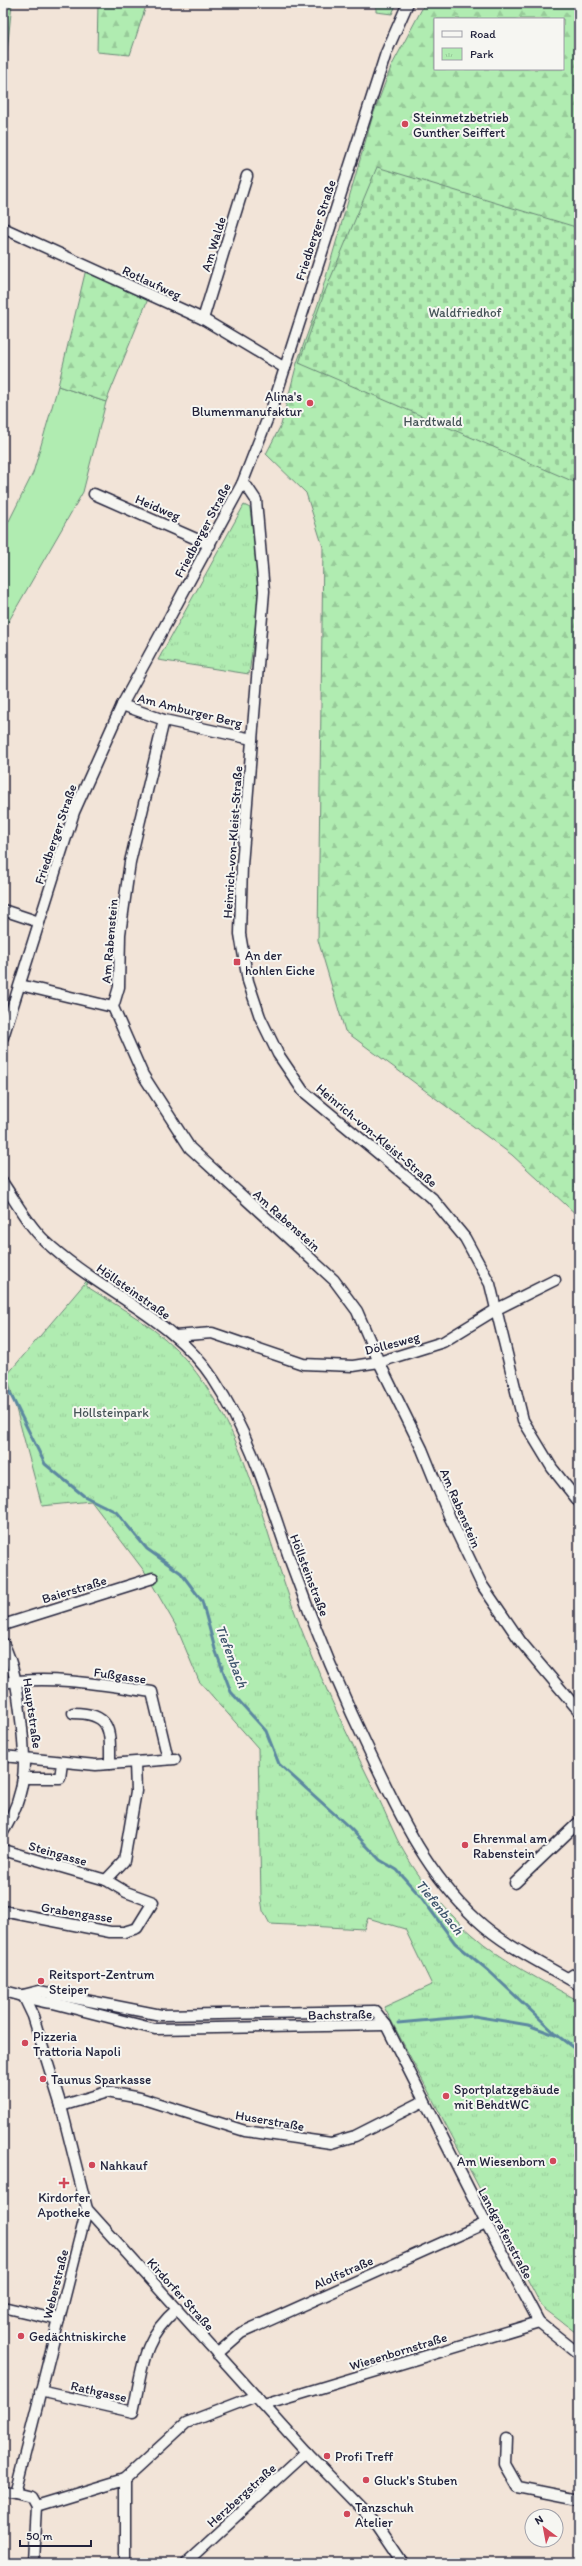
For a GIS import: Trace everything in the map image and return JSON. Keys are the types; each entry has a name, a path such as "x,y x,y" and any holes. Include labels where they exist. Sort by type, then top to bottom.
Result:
{"street":[{"name":"Friedberger Straße","path":"3,1037 74,812 122,705 242,484 285,368 365,115 398,24 408,3"},
{"name":"Am Walde","path":"203,319 247,176"},
{"name":"Rotlaufweg","path":"3,228 203,319 285,368"},
{"name":"Heinrich-von-Kleist-Straße","path":"242,484 248,488 256,500 264,591 242,865 240,934 248,980 260,1017 278,1054 303,1091 432,1198 465,1238 490,1284 523,1420 552,1468 579,1502"},
{"name":"Heidweg","path":"94,494 210,545"},
{"name":"Am Amburger Berg","path":"122,705 164,720 252,739"},
{"name":"Am Rabenstein","path":"164,720 130,862 120,934 118,987 112,1007 143,1075 190,1148 334,1280 356,1311 379,1362 422,1449 450,1518 482,1585 520,1642 579,1711"},
{"path":"3,910 39,922"},
{"path":"20,985 112,1007"},
{"name":"Höllsteinstraße","path":"3,1183 44,1239 90,1277 175,1336 190,1349 213,1377 236,1414 255,1459 293,1567 352,1715 427,1864 451,1895 478,1921 508,1944 579,1985"},
{"name":"Döllesweg","path":"175,1336 212,1333 303,1364 353,1366 379,1362 443,1342 497,1309 555,1280"},
{"name":"Baierstraße","path":"3,1625 153,1578"},
{"name":"Hauptstraße","path":"3,1643 16,1680 26,1757 23,1778 12,1818 3,1832"},
{"path":"3,1683 16,1680"},
{"name":"Fußgasse","path":"16,1680 89,1684 152,1692 171,1759 135,1763"},
{"path":"73,1713 87,1713 103,1720 107,1725 110,1764"},
{"path":"3,1756 26,1757 62,1763 135,1763 136,1791 124,1861 106,1880"},
{"path":"23,1778 60,1778 62,1763"},
{"path":"515,1883 579,1822"},
{"name":"Steingasse","path":"3,1850 106,1880"},
{"name":"Grabengasse","path":"3,1911 110,1932 124,1932 137,1928 153,1902 126,1892 106,1880"},
{"path":"568,1978 579,1971"},
{"name":"Bachstraße","path":"3,1991 23,1995 36,2002 53,2003 155,2029 386,2025"},
{"name":"Bachstraße","path":"23,1995 39,1992 161,2015 375,2011 386,2025"},
{"name":"Kirdorfer Straße","path":"23,1995 33,2016 61,2106 87,2209 306,2452 378,2526 403,2563"},
{"name":"Landgrafenstraße","path":"386,2025 486,2223 539,2322 579,2354"},
{"name":"Huserstraße","path":"61,2106 107,2092 140,2098 245,2131 331,2143 355,2136 424,2101"},
{"name":"Weberstraße","path":"15,2493 87,2209"},
{"name":"Alolfstraße","path":"217,2354 241,2333 486,2223"},
{"path":"3,2307 59,2320"},
{"name":"Rathgasse","path":"40,2391 133,2412 148,2345 161,2323 177,2309"},
{"name":"Wiesenbornstraße","path":"264,2405 539,2322"},
{"path":"36,2506 125,2479 186,2423 256,2396"},
{"path":"506,2439 505,2464 518,2487 579,2499"},
{"name":"Herzbergstraße","path":"185,2563 196,2559 306,2452"},
{"path":"125,2479 125,2563"},
{"path":"3,2491 31,2498 36,2506 33,2563"}],"green space":[{"path":"3,3 12,3 7,52 3,53"},
{"path":"98,3 147,3 130,55 97,52"},
{"path":"376,3 397,3 392,14 376,12"},
{"name":"Hardtwald","path":"425,3 579,3 579,1217 512,1155 345,1031 318,940 323,547 306,493 266,454 281,425 297,363 319,301 373,115 391,67"},
{"name":"Waldfriedhof","path":"377,167 579,228 579,484 299,363 324,294"},
{"path":"86,269 148,299 106,402 58,386"},
{"path":"58,386 106,402 83,492 3,631 3,533 33,473"},
{"path":"244,505 250,508 260,593 249,674 158,660"},
{"name":"Höllsteinpark","path":"90,1277 86,1286 153,1329 177,1349 205,1384 220,1409 233,1434 244,1461 289,1597 309,1649 397,1839 412,1865 430,1890 450,1913 484,1944 510,1962 579,2001 579,2335 542,2307 384,2007 432,1985 405,1929 368,1918 364,1929 270,1924 263,1911 261,1898 258,1748 199,1681 176,1626 145,1572 91,1501 42,1506 7,1375"}],"waterway":[{"name":"Tiefenbach","path":"3,1379 45,1464 84,1496 116,1512 147,1549 181,1573 202,1601 215,1649 231,1692 266,1731 279,1764 350,1828 380,1860 397,1870 421,1897 455,1943 489,1971 558,2036"},
{"path":"398,2023 474,2016 528,2025 558,2036 579,2052"}],"place":[{"name":"Steinmetzbetrieb Gunther Seiffert","path":"405,124"},
{"name":"Alina's Blumenmanufaktur","path":"310,403"},
{"name":"An der hohlen Eiche","path":"237,962"},
{"name":"Ehrenmal am Rabenstein","path":"465,1845"},
{"name":"Reitsport-Zentrum Steiper","path":"41,1981"},
{"name":"Pizzeria Trattoria Napoli","path":"25,2043"},
{"name":"Taunus Sparkasse","path":"43,2079"},
{"name":"Sportplatzgebäude mit BehdtWC","path":"446,2096"},
{"name":"Am Wiesenborn","path":"553,2161"},
{"name":"Nahkauf","path":"92,2165"},
{"name":"Kirdorfer Apotheke","path":"64,2183"},
{"name":"Gedächtniskirche","path":"21,2336"},
{"name":"Profi Treff","path":"327,2456"},
{"name":"Gluck's Stuben","path":"366,2480"},
{"name":"Tanzschuh Atelier","path":"347,2514"}]}
